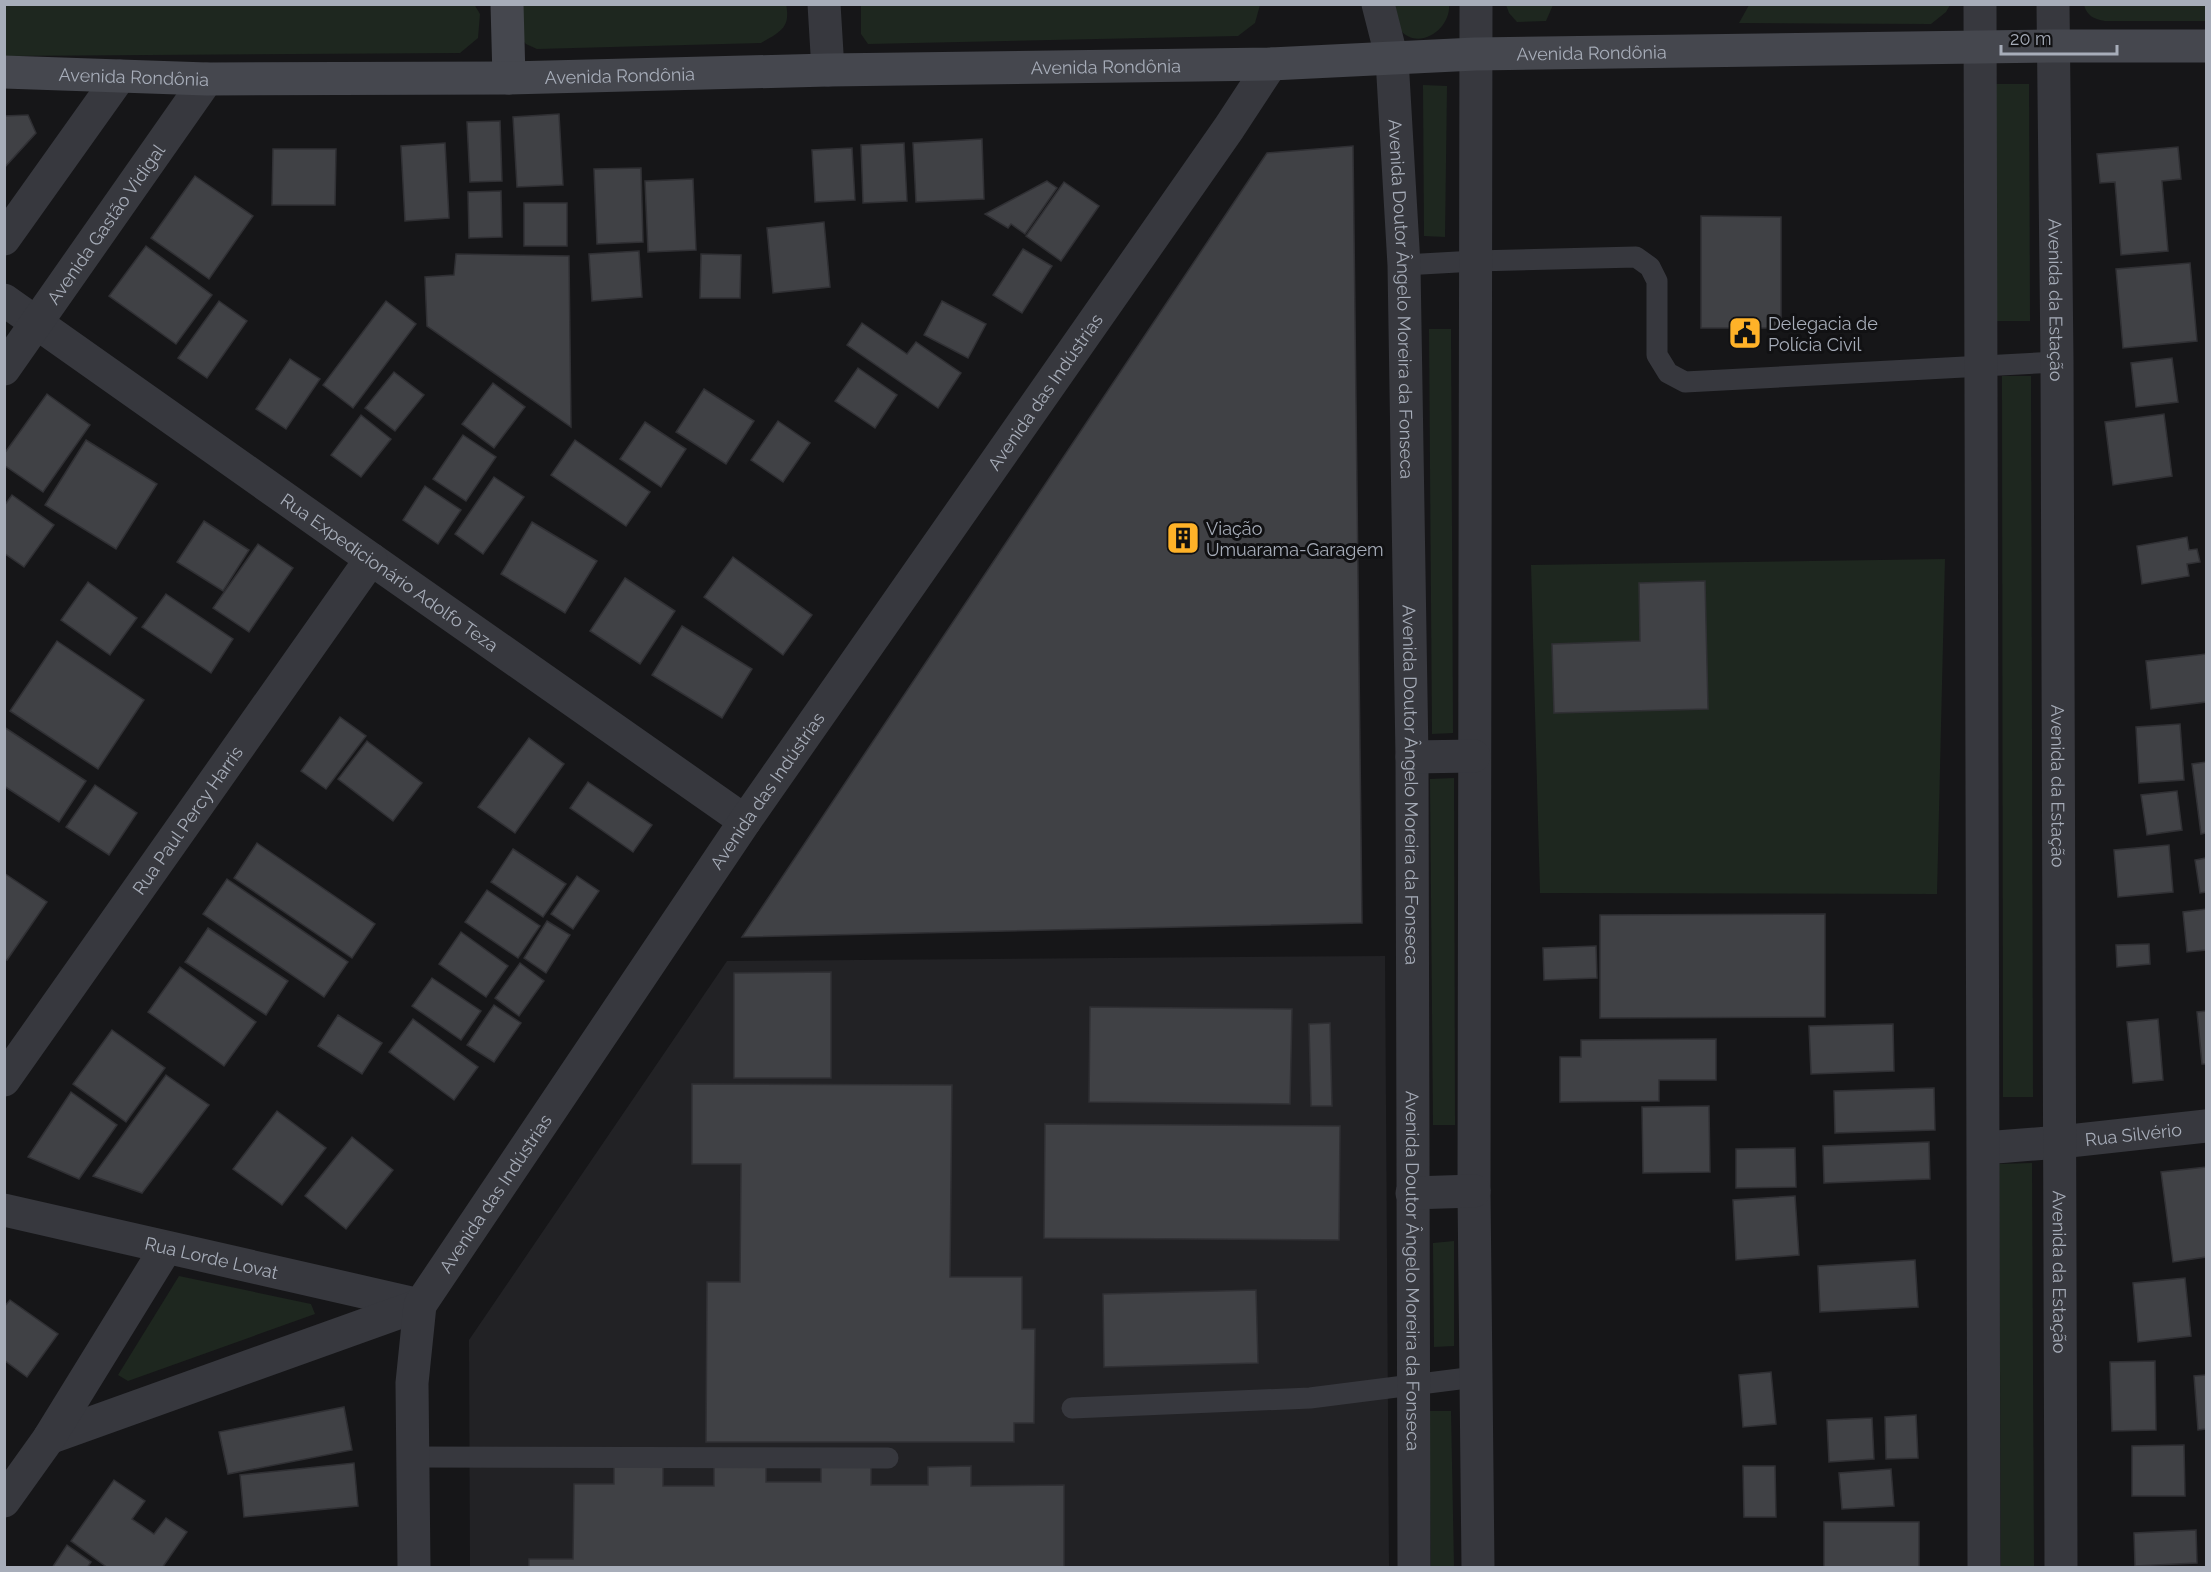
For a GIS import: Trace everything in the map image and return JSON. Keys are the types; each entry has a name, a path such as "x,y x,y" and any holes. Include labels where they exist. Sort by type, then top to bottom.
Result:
{"main road":[{"path":"507,4 509,78"},
{"name":"Avenida Rondônia","path":"4,72 207,79 509,78 828,70 1271,64 1475,54 2206,46"}],"street":[{"path":"824,4 828,70"},
{"name":"Avenida Doutor Ângelo Moreira da Fonseca","path":"1378,4 1392,59 1404,265 1412,757 1414,1568"},
{"path":"1476,4 1474,1191 1478,1568"},
{"path":"1980,4 1984,1568"},
{"name":"Avenida da Estação","path":"2053,4 2057,362 2061,1568"},
{"name":"Avenida das Indústrias","path":"414,1568 412,1383 420,1305 745,821 1229,129 1271,64"},
{"path":"4,239 120,76"},
{"name":"Avenida Gastão Vidigal","path":"4,369 207,79"},
{"name":"Rua Expedicionário Adolfo Teza","path":"4,300 745,821"},
{"name":"Rua Paul Percy Harris","path":"4,1080 371,559"},
{"path":"1412,757 1474,756"},
{"name":"Rua Silvério","path":"1984,1148 2206,1126"},
{"path":"1412,1193 1474,1191"},
{"name":"Rua Lorde Lovat","path":"4,1210 420,1305"},
{"path":"4,1501 50,1438 166,1248"},
{"path":"50,1438 420,1305"}],"lane":[{"path":"1404,265 1636,257 1650,267 1657,280 1657,355 1668,373 1685,382 2057,362"},
{"path":"1072,1408 1310,1398 1475,1377"},
{"path":"413,1457 888,1458"}],"shaded area":[{"path":"474,4 480,14 478,38 460,53 5,56 4,5"},
{"path":"520,4 786,4 787,19 779,32 761,43 537,49 526,44 517,34"},
{"path":"1506,4 1553,5 1546,21 1517,22 1509,13"},
{"path":"861,5 1260,5 1255,23 1238,36 868,44 861,34"},
{"path":"1390,5 1449,5 1445,22 1440,29 1425,38 1417,39 1401,31"},
{"path":"1749,5 1950,5 1946,12 1931,24 1739,23"},
{"path":"2084,5 2206,5 2206,21 2105,21 2092,16"},
{"path":"1995,84 2029,84 2030,321 1995,321"},
{"path":"1423,85 1447,86 1445,237 1424,236"},
{"path":"1429,329 1451,329 1453,733 1432,734"},
{"path":"2002,376 2031,376 2033,1097 2003,1097"},
{"path":"1945,559 1937,894 1540,893 1531,565"},
{"path":"1454,778 1455,1125 1433,1125 1430,779"},
{"path":"1385,956 1389,1567 470,1567 469,1340 727,961"},
{"path":"2032,1163 2034,1567 2001,1567 1999,1164"},
{"path":"1454,1241 1454,1346 1434,1347 1433,1243"},
{"path":"179,1276 311,1304 315,1314 128,1381 118,1375"},
{"path":"1429,1411 1451,1411 1454,1567 1431,1567"}],"building":[{"path":"559,114 563,185 517,187 513,117"},
{"path":"28,115 36,133 4,168 4,116"},
{"path":"500,121 502,181 470,182 467,122"},
{"path":"982,139 984,199 916,202 913,143"},
{"path":"445,143 449,218 405,221 401,146"},
{"path":"904,143 907,201 863,203 861,145"},
{"name":"Viação Umuarama-Garagem","path":"1353,146 1362,923 742,937 1267,153"},
{"path":"2178,147 2181,179 2162,181 2168,251 2121,255 2115,182 2100,183 2097,154"},
{"path":"852,148 855,200 815,202 812,150"},
{"path":"273,149 336,149 335,205 272,205"},
{"path":"641,168 643,242 597,244 594,169"},
{"path":"195,176 253,216 209,279 151,238"},
{"path":"693,179 696,250 648,252 645,181"},
{"path":"1047,181 1057,188 1025,234 1011,224 1008,228 985,214"},
{"path":"1064,182 1099,206 1061,261 1026,236"},
{"path":"501,191 502,237 469,238 468,192"},
{"path":"524,203 567,203 567,246 524,246"},
{"path":"1701,216 1781,217 1781,328 1701,328"},
{"path":"824,222 830,287 773,293 767,228"},
{"path":"146,246 212,295 176,344 109,296"},
{"path":"1023,249 1052,266 1022,313 993,295"},
{"path":"639,251 642,297 592,301 589,254"},
{"path":"456,254 569,256 571,427 427,326 425,277 454,275"},
{"path":"701,254 741,255 740,298 700,298"},
{"path":"2190,263 2197,341 2123,348 2116,269"},
{"path":"219,301 247,321 207,378 178,358"},
{"path":"386,301 416,324 353,408 323,385"},
{"path":"942,301 986,324 968,358 924,335"},
{"path":"862,323 907,354 916,342 961,373 938,408 847,345"},
{"path":"2172,358 2178,402 2136,407 2131,363"},
{"path":"290,359 320,379 286,429 256,409"},
{"path":"858,368 897,395 875,428 835,401"},
{"path":"394,372 424,395 395,431 365,408"},
{"path":"493,383 525,407 494,448 462,424"},
{"path":"704,389 754,421 726,464 676,432"},
{"path":"47,394 90,425 43,492 4,465 4,454"},
{"path":"2164,414 2172,476 2113,485 2105,422"},
{"path":"361,415 391,439 361,477 331,455"},
{"path":"778,421 810,443 783,482 751,460"},
{"path":"645,422 686,449 661,487 620,459"},
{"path":"463,435 496,457 466,501 433,479"},
{"path":"86,440 157,484 116,549 45,505"},
{"path":"575,440 650,492 626,526 551,475"},
{"path":"494,477 524,497 483,554 455,534"},
{"path":"425,486 461,510 438,544 403,520"},
{"path":"12,495 54,525 24,567 4,553 4,506"},
{"path":"204,521 249,550 223,591 177,562"},
{"path":"532,522 597,561 565,613 501,574"},
{"path":"2187,537 2189,550 2197,549 2200,562 2187,564 2189,576 2142,584 2137,546"},
{"path":"258,544 293,568 249,632 213,608"},
{"path":"733,557 812,615 783,655 704,597"},
{"path":"625,578 675,611 640,664 590,631"},
{"path":"1705,581 1708,709 1554,713 1552,644 1640,641 1639,583"},
{"path":"88,582 137,618 110,655 61,620"},
{"path":"166,594 233,639 211,673 142,627"},
{"path":"682,626 752,669 722,718 652,675"},
{"path":"57,641 144,700 98,769 10,711"},
{"path":"2206,654 2206,702 2151,709 2146,661"},
{"path":"340,717 366,736 326,789 301,771"},
{"path":"2180,724 2184,780 2139,783 2136,727"},
{"path":"4,727 86,781 59,822 4,786"},
{"path":"529,738 564,764 515,833 478,807"},
{"path":"367,741 422,783 393,821 338,779"},
{"path":"2206,762 2206,833 2201,834 2192,764"},
{"path":"588,782 652,825 633,852 570,808"},
{"path":"95,785 137,813 109,855 66,827"},
{"path":"2177,791 2182,830 2147,835 2141,795"},
{"path":"257,843 375,924 352,958 234,878"},
{"path":"2169,845 2173,892 2118,897 2114,850"},
{"path":"513,849 566,884 543,917 491,882"},
{"path":"2206,858 2206,892 2200,893 2195,860"},
{"path":"4,873 47,902 7,960 4,959"},
{"path":"577,876 599,891 573,929 551,914"},
{"path":"227,879 348,962 324,997 203,914"},
{"path":"487,890 540,926 518,958 465,922"},
{"path":"2206,909 2206,950 2187,952 2183,912"},
{"path":"1825,914 1825,1017 1600,1018 1600,915"},
{"path":"547,921 570,935 546,973 524,958"},
{"path":"208,928 288,981 266,1015 185,962"},
{"path":"461,932 508,966 486,997 439,964"},
{"path":"2149,944 2150,964 2117,967 2116,945"},
{"path":"1596,946 1597,978 1544,980 1543,948"},
{"path":"520,963 544,981 519,1016 495,998"},
{"path":"180,967 256,1022 224,1066 148,1012"},
{"path":"831,972 831,1078 734,1078 734,973"},
{"path":"432,978 481,1011 461,1040 412,1006"},
{"path":"494,1005 521,1023 494,1062 467,1045"},
{"path":"1090,1007 1292,1009 1290,1104 1089,1102"},
{"path":"2206,1011 2206,1064 2202,1064 2197,1012"},
{"path":"338,1015 382,1043 362,1074 318,1046"},
{"path":"413,1019 478,1067 454,1100 389,1052"},
{"path":"2158,1019 2163,1080 2133,1083 2127,1022"},
{"path":"1330,1023 1332,1106 1311,1106 1309,1024"},
{"path":"1893,1024 1894,1071 1811,1074 1809,1026"},
{"path":"112,1030 165,1068 126,1122 73,1084"},
{"path":"1716,1039 1716,1080 1659,1080 1659,1101 1560,1102 1560,1057 1581,1057 1581,1040"},
{"path":"166,1075 209,1105 142,1193 93,1176"},
{"path":"692,1084 952,1085 950,1277 1022,1277 1022,1329 1035,1329 1034,1423 1014,1423 1014,1442 706,1442 707,1282 740,1282 741,1164 692,1164"},
{"path":"1934,1088 1935,1130 1835,1133 1834,1091"},
{"path":"71,1092 117,1125 79,1179 28,1157"},
{"path":"1709,1106 1710,1172 1643,1173 1642,1107"},
{"path":"277,1111 326,1148 282,1205 233,1169"},
{"path":"1045,1124 1340,1126 1339,1240 1044,1238"},
{"path":"352,1137 393,1170 346,1229 305,1196"},
{"path":"1929,1142 1930,1179 1824,1183 1823,1146"},
{"path":"1795,1148 1796,1187 1736,1188 1736,1149"},
{"path":"2206,1167 2206,1257 2173,1262 2161,1172"},
{"path":"1795,1196 1799,1255 1736,1260 1733,1200"},
{"path":"1915,1260 1918,1307 1820,1312 1818,1266"},
{"path":"2185,1278 2191,1336 2138,1342 2133,1283"},
{"path":"1256,1290 1258,1363 1104,1367 1103,1294"},
{"path":"10,1300 58,1334 27,1377 4,1360 4,1307"},
{"path":"2155,1361 2156,1430 2112,1431 2110,1362"},
{"path":"1771,1372 1776,1424 1743,1427 1739,1375"},
{"path":"2206,1375 2206,1429 2198,1430 2194,1376"},
{"path":"344,1407 352,1450 228,1474 219,1432"},
{"path":"1916,1415 1918,1458 1886,1459 1885,1417"},
{"path":"1872,1418 1874,1459 1829,1462 1827,1420"},
{"path":"2184,1445 2185,1496 2132,1496 2132,1446"},
{"path":"354,1463 358,1506 244,1517 240,1475"},
{"path":"714,1463 766,1463 766,1482 821,1482 821,1465 871,1464 871,1485 928,1485 928,1467 971,1466 971,1486 1064,1485 1064,1568 529,1568 529,1559 573,1559 574,1484 614,1484 614,1464 663,1464 663,1486 714,1486"},
{"path":"1743,1466 1775,1466 1776,1517 1744,1517"},
{"path":"1891,1469 1894,1506 1842,1509 1839,1473"},
{"path":"114,1480 145,1501 132,1519 154,1534 166,1518 187,1532 162,1568 108,1568 71,1541"},
{"path":"1824,1522 1919,1522 1919,1568 1824,1568"},
{"path":"2196,1530 2197,1563 2135,1566 2134,1533"},
{"path":"67,1545 91,1562 87,1568 52,1568"}],"place":[{"name":"Delegacia de Polícia Civil","path":"1745,333"},
{"name":"Viação Umuarama-Garagem","path":"1183,538"}]}
